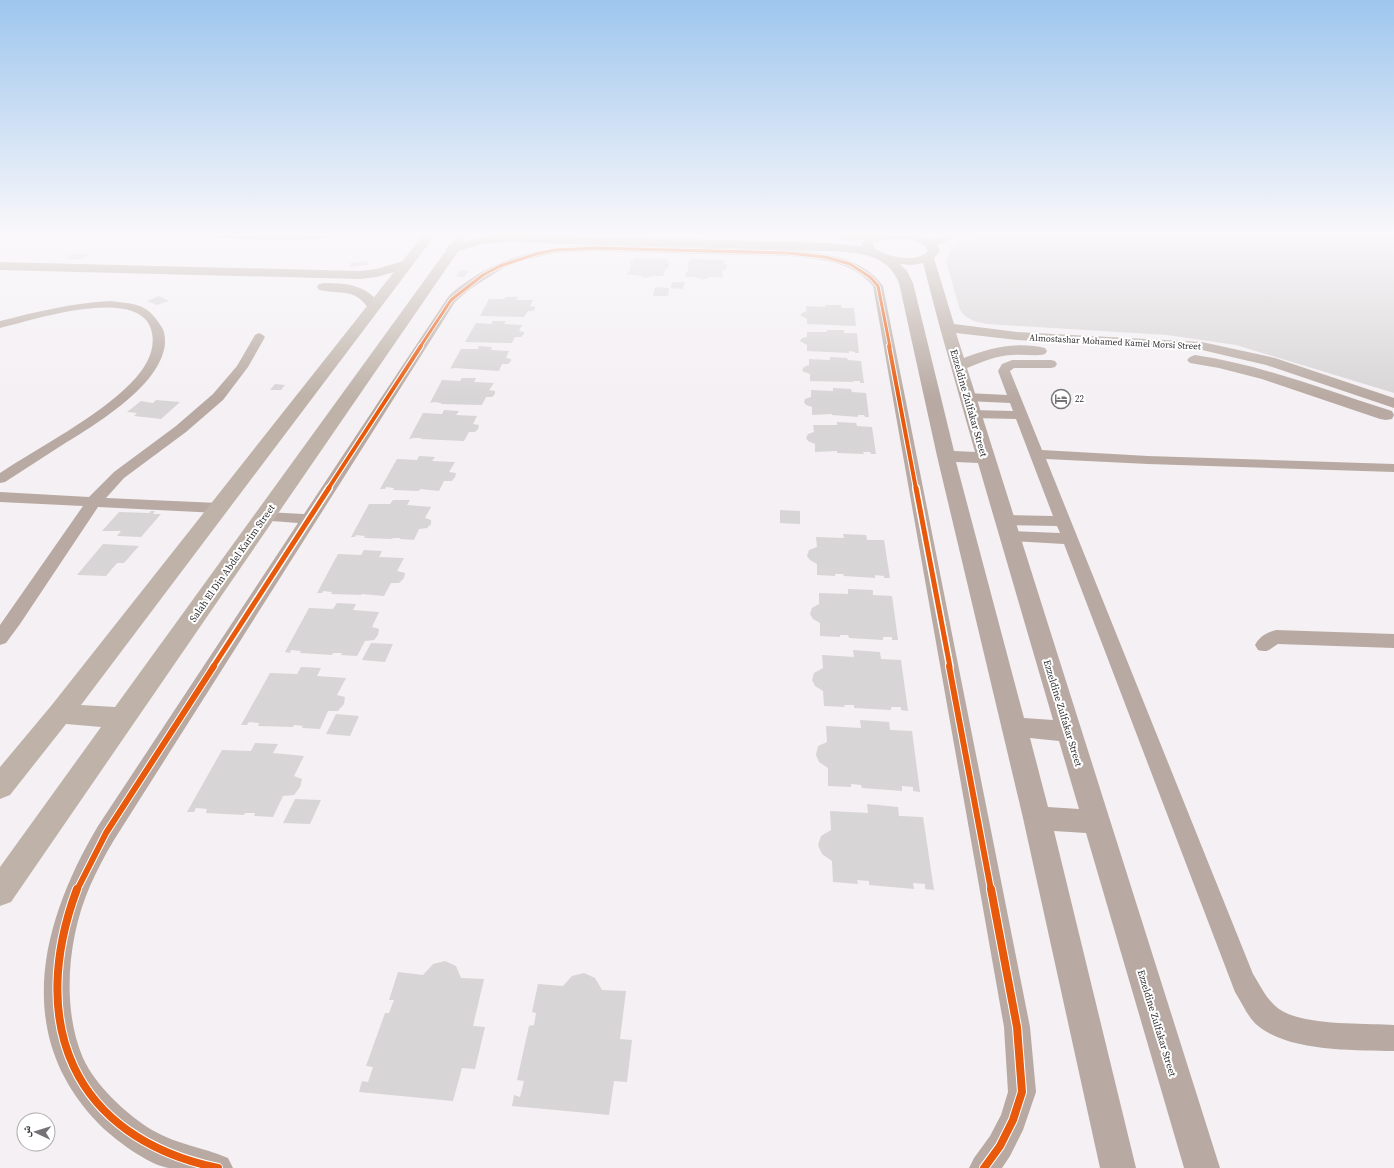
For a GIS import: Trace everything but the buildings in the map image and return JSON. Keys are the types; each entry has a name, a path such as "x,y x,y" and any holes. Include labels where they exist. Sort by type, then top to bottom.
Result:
{"main road":[{"name":"Salah El Din Abdel Karim Street","path":"0,787 60,713 374,306 396,289"},
{"name":"Salah El Din Abdel Karim Street","path":"0,892 121,718 264,517 404,289"},
{"path":"60,713 121,718"}],"street":[{"path":"346,289 363,293 370,299 374,306"},
{"path":"218,1168 198,1164 165,1152 136,1137 111,1118 91,1095 74,1070 64,1041 58,1009 57,978 61,946 68,916 78,887 106,833 451,300 464,289"},
{"path":"878,289 1017,1027 1022,1092 1013,1120 1000,1146 984,1168"},
{"path":"907,289 946,456 1037,818 1118,1168"},
{"name":"Ezzeldine Zulfakar Street","path":"938,289 947,328 970,406 1202,1168"},
{"path":"909,294 939,295"},
{"path":"0,325 76,306 100,304 121,305 138,308 149,314 156,324 160,336 159,348 153,363 142,378 127,394 106,411 0,481"},
{"name":"Almostashar Mohamed Kamel Morsi Street","path":"947,328 1017,336 1162,342 1202,346 1270,361 1394,403"},
{"path":"0,638 14,620 93,502 119,475 181,429 218,397 242,367 259,337"},
{"name":"Almostashar Mohamed Kamel Morsi Street","path":"958,366 992,353 1013,350 1155,357 1201,361 1267,377 1394,417"},
{"path":"1051,364 1020,363 1006,367 1004,372 1244,983 1257,1006 1272,1020 1292,1028 1318,1034 1394,1038"},
{"path":"970,406 1018,407"},
{"path":"1037,454 1148,460 1394,468"},
{"path":"946,456 986,458"},
{"path":"0,497 218,508"},
{"path":"264,517 309,519"},
{"path":"1007,528 1066,530"},
{"path":"1264,645 1269,640 1276,637 1394,641"},
{"path":"1014,727 1070,732"},
{"path":"1037,818 1096,822"}],"cycle path":[{"path":"218,1168 186,1160 140,1139 114,1119 87,1090 81,1081 68,1054 58,1013 58,970 64,927 78,886 106,833 451,300 464,289"},
{"path":"878,289 1017,1027 1022,1092 1013,1120 1000,1146 984,1168"}],"place":[{"name":"22","path":"1061,399"}]}
